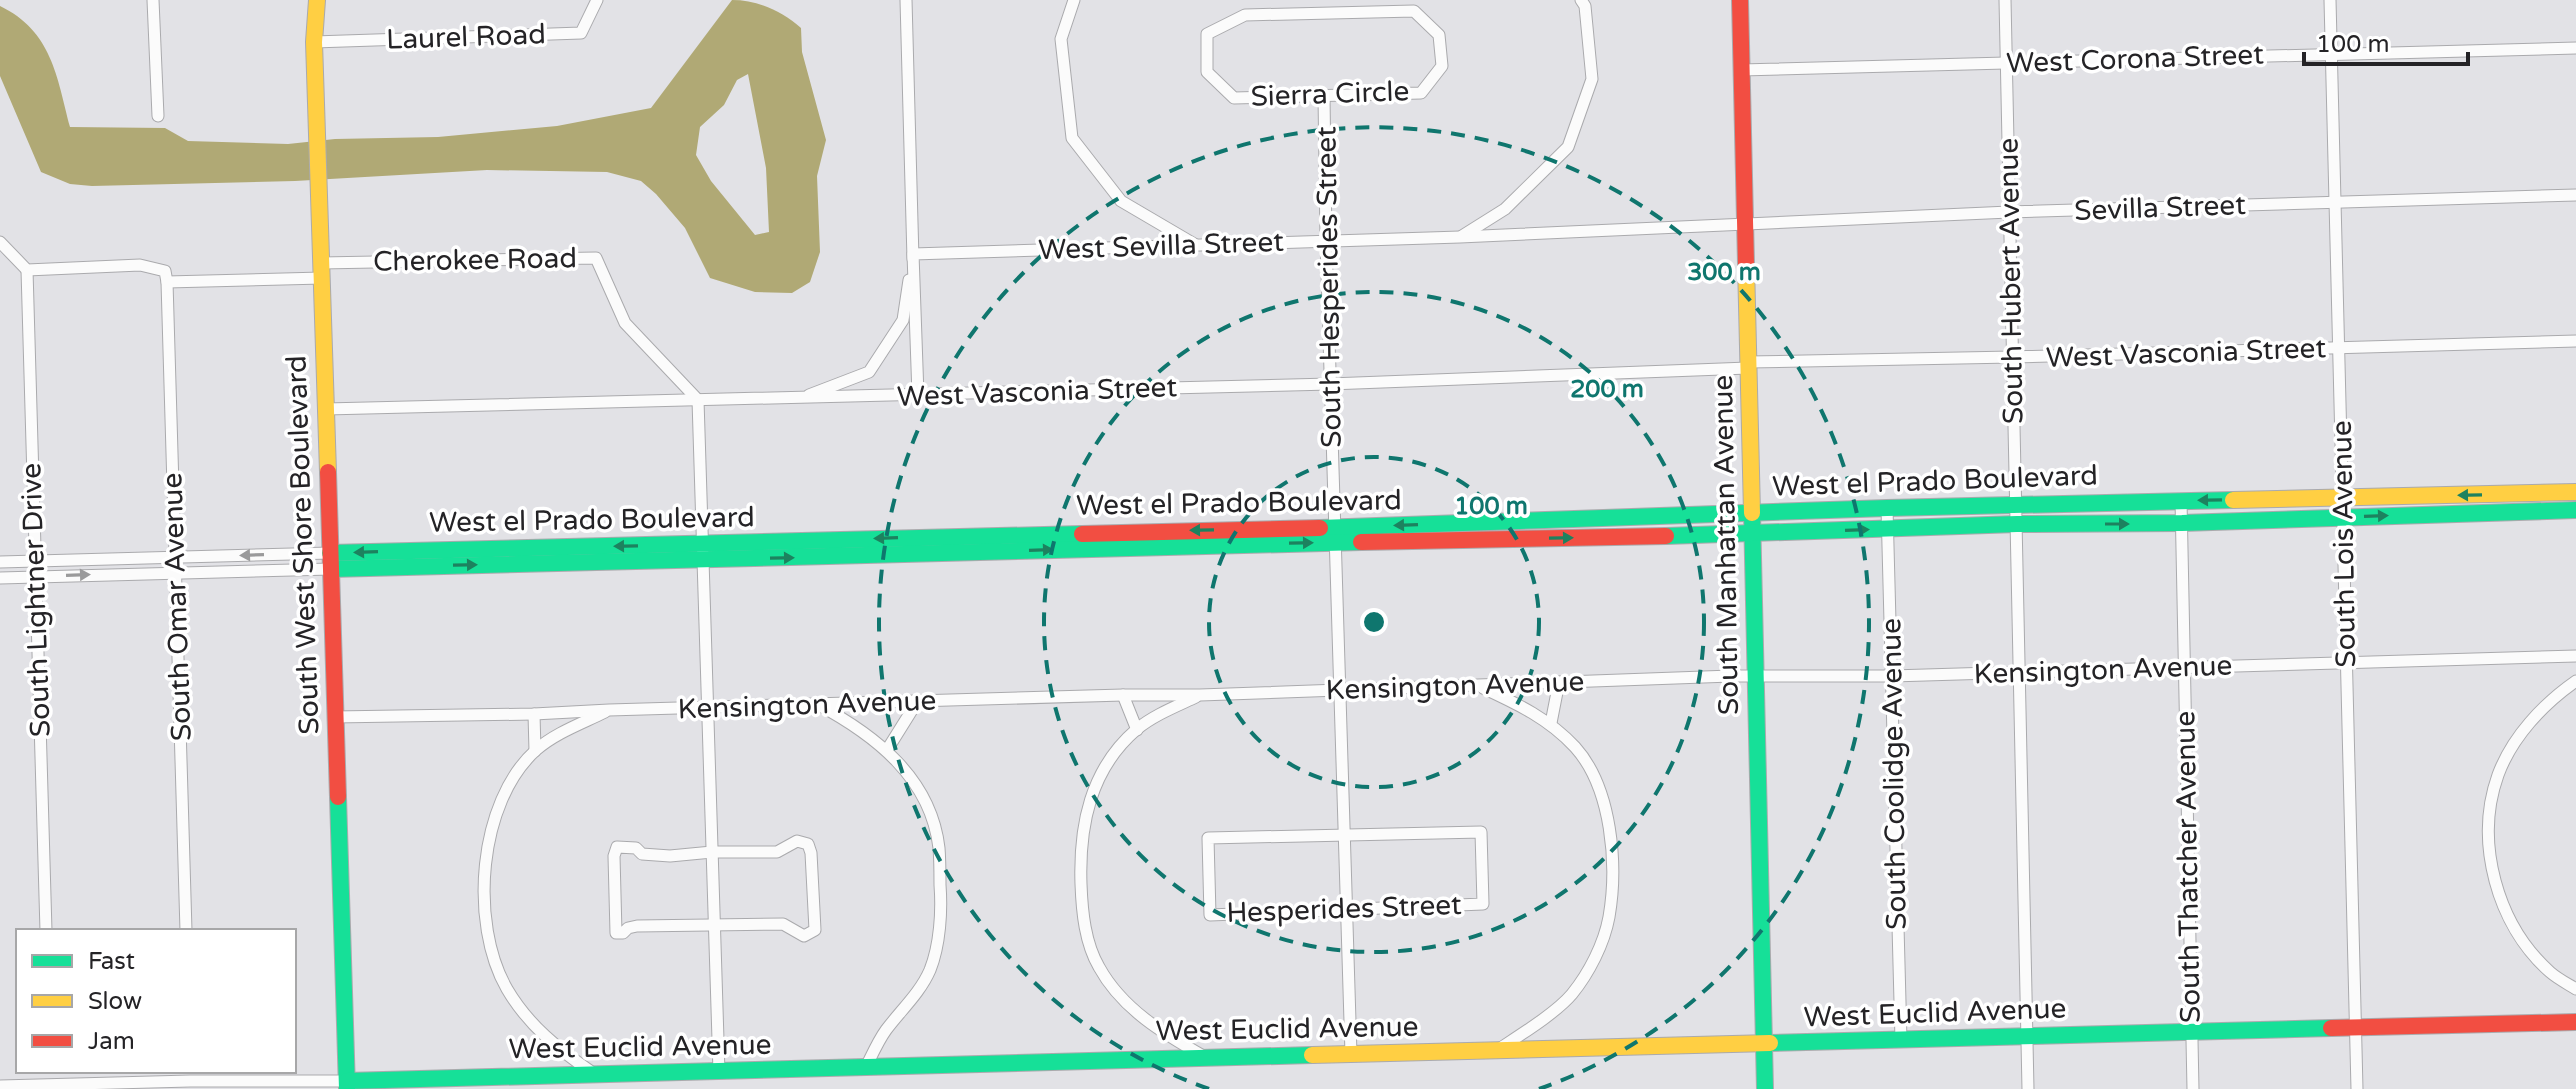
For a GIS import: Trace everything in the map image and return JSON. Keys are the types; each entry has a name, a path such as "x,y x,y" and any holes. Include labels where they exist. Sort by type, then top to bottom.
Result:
{"street":[{"path":"153,0 158,116"},
{"name":"South West Shore Boulevard","path":"317,0 314,42 347,1085"},
{"name":"Laurel Road","path":"314,42 581,33 597,0"},
{"path":"906,0 918,395"},
{"path":"1074,0 1061,39 1072,138 1121,201 1196,245"},
{"path":"1245,0 1245,15"},
{"path":"1460,237 1505,209 1568,147 1592,79 1585,6 1581,0"},
{"name":"South Manhattan Avenue","path":"1740,0 1765,1089"},
{"name":"South Hubert Avenue","path":"2005,0 2028,1089"},
{"name":"South Lois Avenue","path":"2330,0 2357,1089"},
{"name":"Sierra Circle","path":"1414,11 1439,35 1442,66 1421,93 1234,98 1207,72 1207,34 1245,15 1414,11"},
{"name":"West Corona Street","path":"1741,70 2576,48"},
{"name":"South Hesperides Street","path":"1324,96 1351,1054"},
{"name":"Sevilla Street","path":"1745,224 2009,212 2576,195"},
{"name":"West Sevilla Street","path":"913,254 1460,237 1745,224"},
{"path":"0,242 27,270 140,265 165,271 167,282 321,271"},
{"path":"799,398 869,372 903,320 913,254"},
{"name":"Cherokee Road","path":"321,271 596,258 625,323 698,400"},
{"name":"South Lightner Drive","path":"27,270 46,929"},
{"name":"South Omar Avenue","path":"167,282 186,929"},
{"name":"West Vasconia Street","path":"326,409 1330,384 1748,365 2576,341"},
{"path":"698,400 719,1072"},
{"name":"West el Prado Boulevard","path":"1336,535 1512,521 1818,510 2576,492"},
{"path":"2510,494 2511,512"},
{"name":"South Thatcher Avenue","path":"2181,500 2193,1089"},
{"name":"South Coolidge Avenue","path":"1887,508 1901,1040"},
{"path":"1818,510 1820,531"},
{"name":"West el Prado Boulevard","path":"703,552 922,537 1129,539 1336,535 1512,539 2576,510"},
{"path":"1683,515 1684,536"},
{"path":"1512,521 1512,539"},
{"path":"922,537 924,554"},
{"name":"West el Prado Boulevard","path":"0,562 176,557 330,561 703,552 924,554 1129,539"},
{"name":"West el Prado Boulevard","path":"0,578 177,573 330,561"},
{"name":"Kensington Avenue","path":"334,717 534,714 1559,682 1892,676 2576,656"},
{"path":"2576,681 2560,692 2523,730 2499,773 2491,802 2488,839 2495,885 2510,920 2529,950 2551,973 2576,989"},
{"path":"1551,723 1559,682"},
{"path":"1479,686 1551,723 1577,749 1592,772 1605,803 1611,835 1609,916 1589,968 1571,996 1499,1049"},
{"path":"1123,695 1137,730"},
{"path":"1200,695 1137,730 1113,758 1094,787 1084,817 1080,854 1081,901 1087,935 1098,967 1122,1000 1163,1034 1205,1057"},
{"path":"887,750 917,702"},
{"path":"816,704 852,723 887,750 920,789 939,847 941,900 930,969 910,1003 884,1032 866,1067"},
{"path":"593,1073 556,1047 508,990 495,963 488,930 485,888 487,848 495,812 509,783 535,751 609,710"},
{"path":"534,714 535,751"},
{"name":"Hesperides Street","path":"1481,832 1483,904 1210,915 1208,838 1345,835 1481,832"},
{"path":"797,841 808,844 815,930 804,936 783,924 715,925 637,926 616,933 614,856 617,847 636,848 642,854 654,855 777,852 797,841"},
{"name":"West Euclid Avenue","path":"0,1086 190,1076 347,1085 593,1073 2576,1022"},
{"path":"50,1073 50,1085"}],"shaded area":[{"path":"732,0 769,8 801,28 802,52 826,140 817,176 820,252 810,282 792,293 755,292 710,278 685,228 656,194 641,181 607,172 487,170 295,181 70,184 41,172 0,76 0,6 31,28 42,42 56,73 70,127 165,128 188,141 288,144 335,139 438,137 557,126 651,108","holes":["748,74 766,168 769,232 755,235 711,181 696,155 700,127 724,105 737,80"]}],"traffic: fast":[{"path":"1320,528 1887,508 2233,500"},
{"path":"1666,536 2576,510"},
{"path":"1752,513 1765,1089"},
{"path":"330,553 1082,534"},
{"path":"331,569 1361,542"},
{"path":"338,797 347,1089"},
{"path":"1770,1043 2331,1028"},
{"path":"347,1081 1312,1055"}],"traffic: slow":[{"path":"317,0 314,42 328,472"},
{"path":"1746,264 1752,513"},
{"path":"2233,500 2576,492"},
{"path":"1312,1055 1770,1043"}],"traffic: jam":[{"path":"1740,0 1746,264"},
{"path":"328,472 338,797"},
{"path":"1082,534 1320,528"},
{"path":"1361,542 1666,536"},
{"path":"2331,1028 2576,1022"}]}
